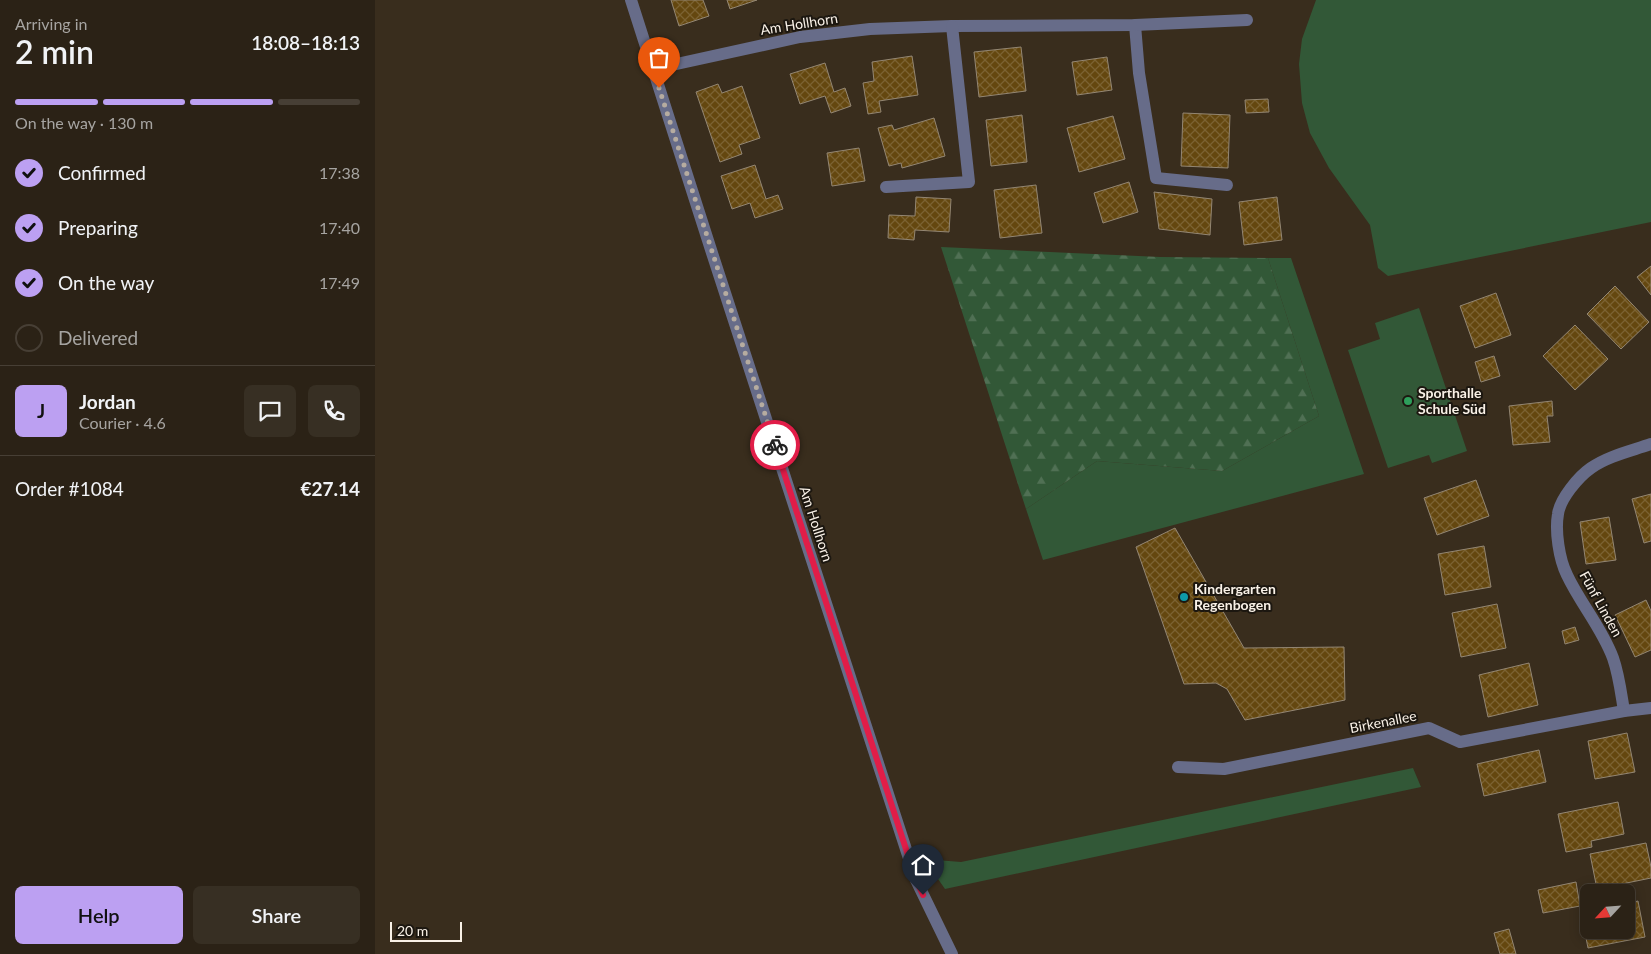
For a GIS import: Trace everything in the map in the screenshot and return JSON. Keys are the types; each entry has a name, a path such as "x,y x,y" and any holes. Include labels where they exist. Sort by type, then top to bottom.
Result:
{"street":[{"name":"Am Hollhorn","path":"631,0 916,880 952,954"},
{"name":"Am Hollhorn","path":"653,70 800,37 870,29 952,26 1135,25 1247,20"},
{"path":"1135,25 1139,72 1156,178 1227,185"},
{"path":"886,186 969,182 952,26"},
{"name":"Fünf Linden","path":"1624,711 1613,658 1599,629 1581,603 1565,572 1558,543 1558,513 1570,489 1590,469 1614,457 1651,444"},
{"name":"Birkenallee","path":"1178,768 1224,769 1429,728 1460,742 1624,711 1651,708"}],"green space":[{"path":"1316,0 1651,0 1651,222 1388,276 1378,268 1370,225 1329,168 1310,133 1302,103 1299,64 1302,39"},
{"path":"941,247 1160,257 1268,258 1319,416 1222,471 1097,461 1026,509"},
{"path":"1268,258 1291,258 1364,474 1043,560 1026,509 1097,461 1222,471 1319,416"},
{"name":"Sporthalle Schule Süd","path":"1419,308 1467,451 1432,463 1429,455 1388,468 1348,350 1380,339 1375,323"},
{"path":"1413,768 1421,787 945,889 924,859 961,862"}],"building":[{"path":"671,0 703,0 709,16 679,26"},
{"path":"727,0 757,0 730,9"},
{"path":"1021,47 1026,91 979,97 974,52"},
{"path":"912,56 918,95 879,101 881,112 868,114 863,83 874,81 872,62"},
{"path":"1107,57 1112,90 1077,95 1072,62"},
{"path":"825,63 834,92 845,88 851,106 831,113 825,96 800,104 790,74"},
{"path":"718,84 722,93 742,86 760,138 739,145 742,154 720,162 696,92"},
{"path":"1268,99 1269,112 1246,113 1245,100"},
{"path":"1183,113 1230,115 1228,168 1181,166"},
{"path":"1022,115 1027,162 991,166 986,120"},
{"path":"1113,116 1125,159 1079,172 1067,128"},
{"path":"934,118 945,156 902,168 901,163 889,166 878,128 892,125 894,130"},
{"path":"859,148 865,181 832,186 827,153"},
{"path":"755,165 766,199 778,195 783,209 755,218 750,203 732,209 721,176"},
{"path":"1129,182 1138,212 1103,223 1094,193"},
{"path":"1036,185 1042,233 1000,238 994,190"},
{"path":"1154,192 1212,199 1210,235 1159,229"},
{"path":"916,197 951,199 949,232 915,230 914,240 888,238 889,215 915,216"},
{"path":"1277,197 1282,240 1244,245 1239,202"},
{"path":"1651,266 1651,295 1637,277"},
{"path":"1615,286 1649,322 1621,349 1587,314"},
{"path":"1496,293 1511,335 1475,348 1460,306"},
{"path":"1575,325 1608,359 1575,390 1543,356"},
{"path":"1494,356 1500,376 1481,382 1475,362"},
{"path":"1552,401 1553,416 1547,416 1550,442 1513,445 1509,406"},
{"path":"1476,480 1489,516 1437,535 1424,498"},
{"path":"1651,494 1651,541 1644,543 1632,499"},
{"path":"1609,517 1616,560 1586,564 1580,522"},
{"name":"Kindergarten Regenbogen","path":"1175,528 1244,648 1344,647 1345,700 1245,720 1227,689 1216,683 1184,684 1136,547"},
{"path":"1484,546 1491,587 1445,595 1438,554"},
{"path":"1646,600 1651,611 1651,650 1635,657 1615,615"},
{"path":"1497,604 1506,648 1461,657 1452,613"},
{"path":"1575,627 1579,640 1565,644 1562,631"},
{"path":"1529,663 1538,705 1488,717 1479,675"},
{"path":"1627,733 1635,772 1595,779 1588,741"},
{"path":"1539,750 1546,782 1484,796 1477,764"},
{"path":"1618,802 1624,834 1591,841 1592,847 1566,852 1558,814"},
{"path":"1646,843 1651,867 1651,878 1622,884 1596,884 1590,854"},
{"path":"1576,882 1580,906 1543,913 1538,890"},
{"path":"1638,901 1645,937 1635,939 1635,902"},
{"path":"1509,929 1516,954 1500,954 1494,933"},
{"path":"1586,939 1635,939 1588,948"}],"way so far":[{"path":"659,88 775,445"}],"place":[{"name":"Sporthalle Schule Süd","path":"1408,401"},
{"name":"Kindergarten Regenbogen","path":"1184,597"}],"route":[{"path":"775,445 916,880 923,895"}]}
